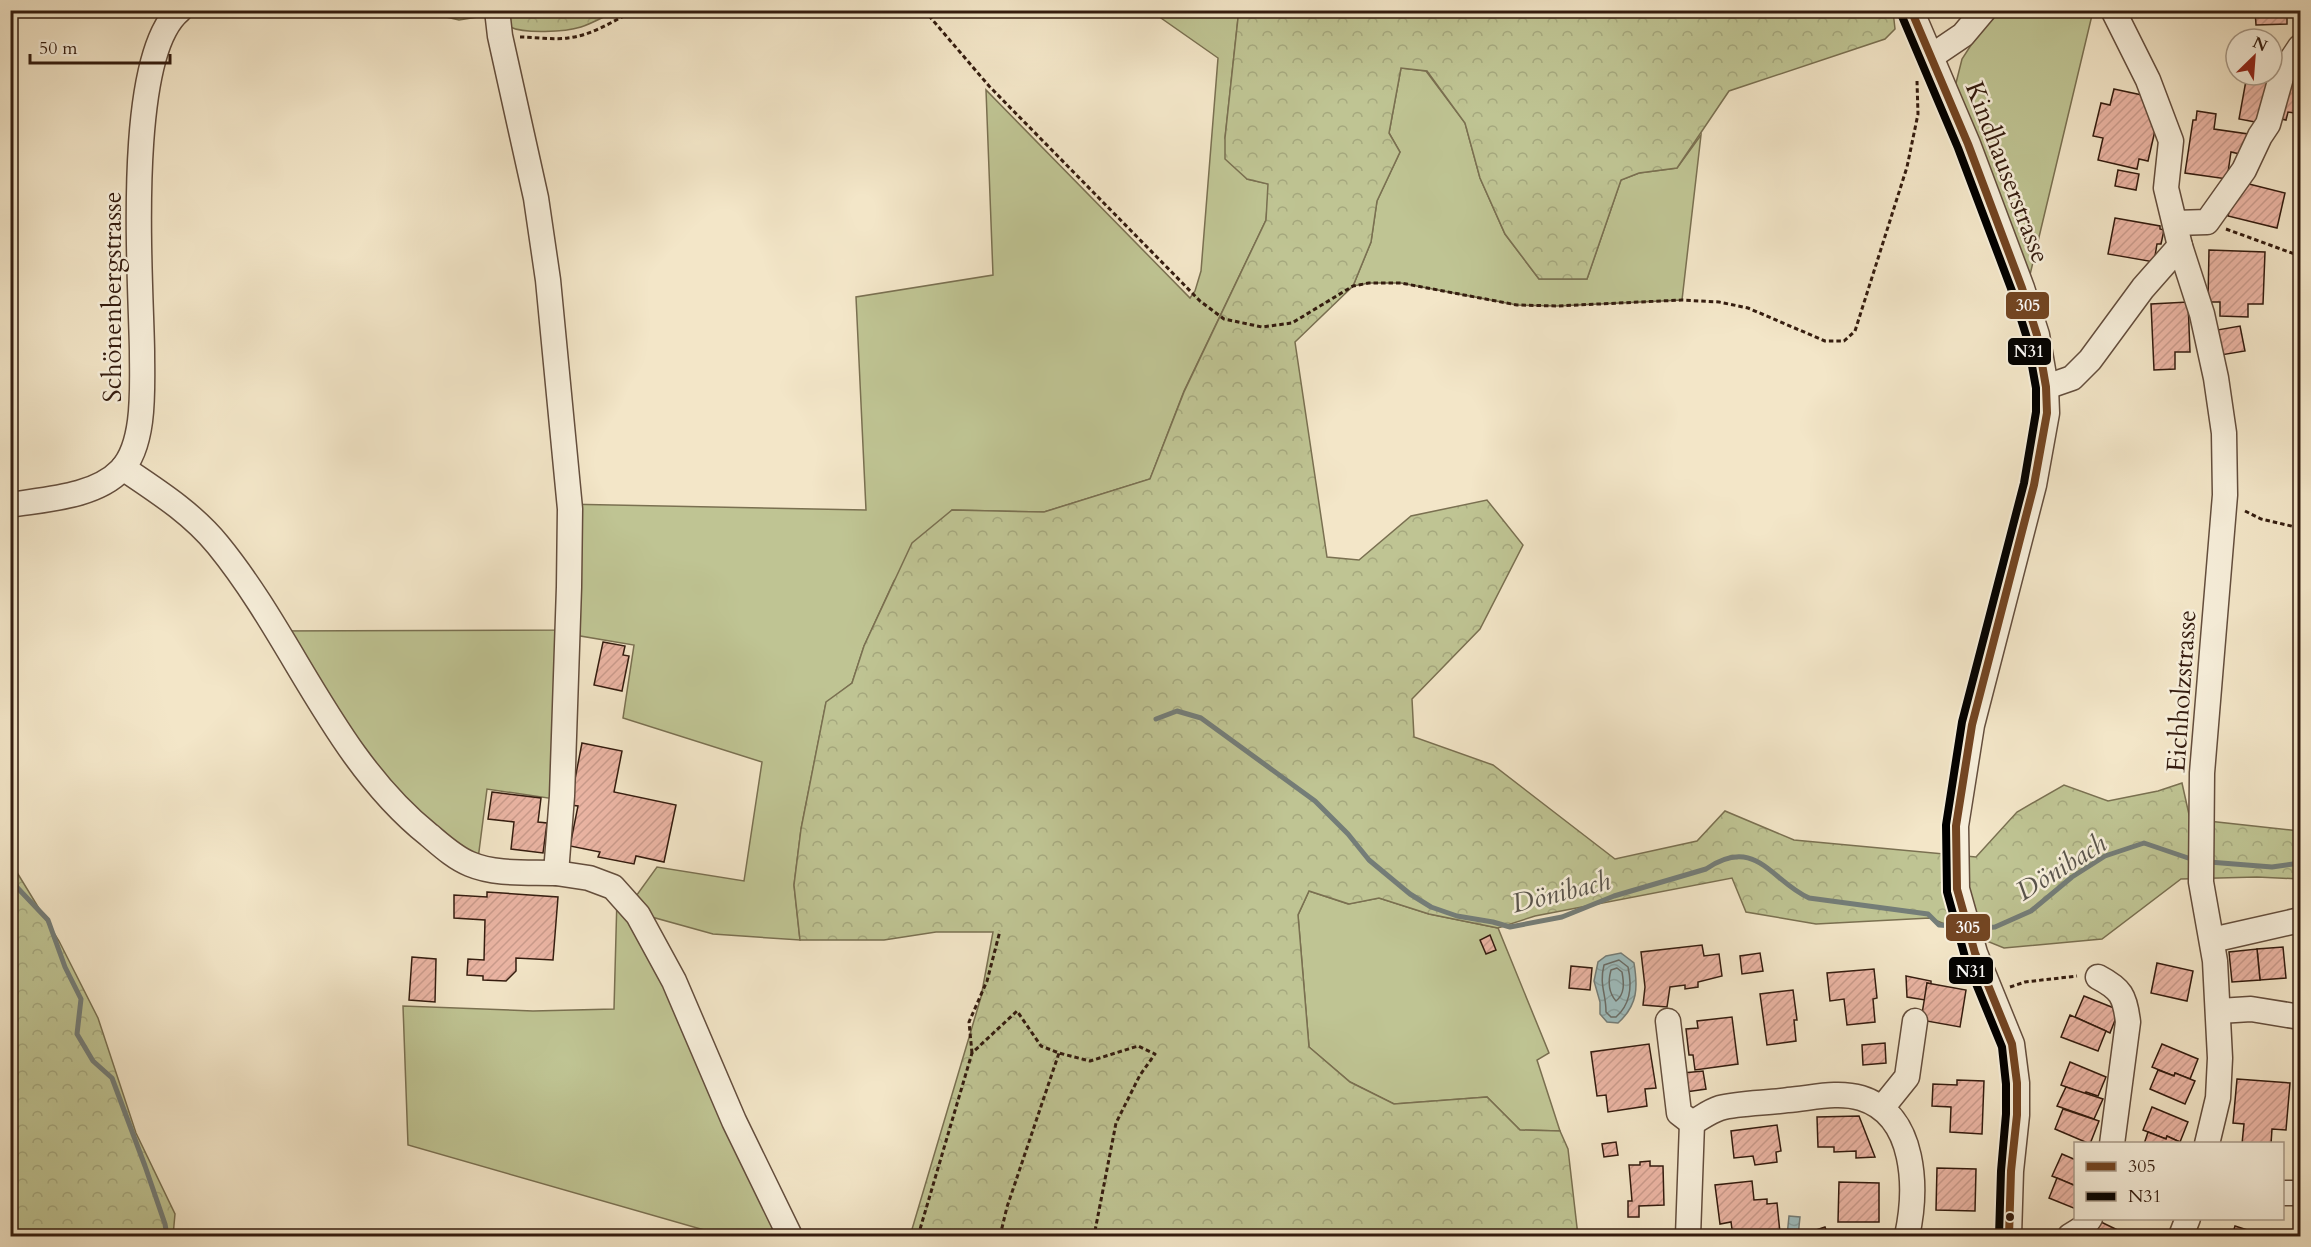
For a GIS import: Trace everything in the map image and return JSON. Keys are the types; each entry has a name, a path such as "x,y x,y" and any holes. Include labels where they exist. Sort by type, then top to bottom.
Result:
{"street":[{"name":"Schönenbergstrasse","path":"123,468 135,444 141,412 140,171 143,120 148,80 156,50 168,24 180,10"},
{"path":"497,10 500,36 537,198 548,280 570,509 562,784 556,873"},
{"name":"Kindhauserstrasse","path":"1911,10 1932,56 2022,288 2037,335 2046,387 2047,413 2034,485 1972,725 1956,826 1957,889 1975,953 2012,1044 2018,1115 2011,1171 2009,1236"},
{"path":"1932,56 1963,35 1984,10"},
{"name":"Eichholzstrasse","path":"2113,10 2148,80 2171,141 2166,188 2177,234 2202,314 2216,378 2224,433 2225,495 2202,773 2201,882 2212,940 2219,1011 2220,1058 2217,1098 2207,1142"},
{"path":"2046,387 2072,378 2090,360 2143,288 2177,234 2207,222 2244,170 2268,124 2282,75 2301,47"},
{"path":"10,505 91,488 103,483 123,468 189,514 218,544 272,624 329,718 362,764 396,805 416,824 459,858 479,867 556,873 589,878 613,887 638,915 674,981 734,1120 790,1236"},
{"path":"2212,940 2301,920"},
{"path":"2098,977 2116,987 2125,1002 2128,1022 2112,1142"},
{"path":"2219,1011 2251,1009 2301,1017"},
{"path":"1668,1021 1679,1113 1692,1123"},
{"path":"1882,1108 1907,1077 1915,1021"},
{"path":"1692,1123 1720,1108 1838,1094 1861,1098 1882,1108 1899,1130 1910,1159 1911,1217 1907,1236"},
{"path":"1688,1236 1692,1123"},
{"path":"2284,1193 2301,1193"},
{"path":"2070,1236 2088,1220"}],"path":[{"path":"500,36 567,39 602,28 635,10"},
{"path":"924,10 989,86 1200,301 1224,319 1262,327 1292,322 1353,286 1369,283 1401,283 1517,305 1557,306 1682,300 1719,302 1748,308 1826,341 1844,341 1855,331 1906,167 1918,114 1917,79"},
{"path":"2207,222 2301,256"},
{"path":"2225,495 2241,510 2260,519 2301,528"},
{"path":"918,1236 972,1053 969,1023 987,981 1000,931"},
{"path":"1991,993 2025,982 2079,976 2098,977"},
{"path":"972,1053 1017,1011 1041,1046 1059,1053 1090,1062 1138,1046 1155,1054 1140,1075 1116,1123 1094,1236"},
{"path":"1000,1236 1007,1207 1059,1053"}],"green space":[{"path":"427,11 616,11 581,27 545,32 525,31 510,27 503,13 459,20"},
{"path":"1151,11 1230,11 1238,18 1225,138 1247,179 1269,184 1266,220 1184,391 1150,479 1044,512 952,510 894,581 864,646 852,683 826,703 801,829 794,885 800,940 713,934 648,916 782,1236 725,1236 408,1145 403,1006 533,1011 614,1009 617,897 634,899 657,867 744,881 762,762 623,718 634,645 574,635 568,801 487,789 477,867 410,825 267,631 560,630 562,504 866,510 856,297 993,275 986,90 1190,298 1195,291 1201,271 1218,58"},
{"path":"1230,11 1893,11 1895,29 1885,39 1729,91 1677,168 1639,173 1621,180 1587,279 1539,279 1505,234 1480,178 1465,123 1427,71 1401,68 1389,133 1400,152 1377,201 1371,242 1353,286 1295,342 1327,557 1359,560 1411,516 1487,500 1523,545 1480,629 1412,699 1414,737 1493,765 1615,859 1697,841 1725,811 1794,840 1976,857 2017,812 2064,785 2108,801 2158,791 2182,783 2190,819 2300,831 2300,879 2257,877 2181,879 2102,939 2004,948 1930,918 1816,924 1746,912 1732,878 1535,916 1498,928 1429,914 1379,898 1349,904 1309,891 1298,915 1309,1047 1350,1082 1394,1104 1487,1097 1520,1130 1560,1131 1568,1149 1578,1236 910,1236 981,997 993,932 936,932 884,940 800,940 794,885 801,829 826,702 852,683 864,646 912,543 952,510 1044,512 1150,479 1184,392 1266,220 1268,184 1247,179 1225,159 1225,138 1238,18"},
{"path":"1993,11 2093,11 2029,279 1955,87 1962,59"},
{"path":"1401,68 1426,71 1465,123 1480,178 1505,234 1539,279 1587,279 1621,180 1639,173 1677,168 1701,135 1682,300 1557,306 1517,305 1401,283 1369,283 1353,286 1371,242 1377,201 1400,152 1389,133"},
{"path":"10,861 59,941 98,1018 136,1133 175,1214 173,1236 11,1236"},
{"path":"1309,891 1348,904 1379,898 1429,914 1498,928 1549,1053 1537,1060 1560,1131 1520,1130 1487,1097 1394,1104 1350,1082 1309,1047 1298,915"}],"water":[{"path":"1621,953 1634,963 1635,995 1630,1009 1618,1023 1607,1022 1600,1014 1600,1002 1594,981 1598,962 1606,956"},
{"path":"1789,1216 1800,1217 1798,1236 1787,1236"}],"building":[{"path":"2255,10 2287,10 2287,24 2256,25"},
{"path":"2285,76 2300,79 2294,113 2288,112 2286,120 2276,118"},
{"path":"2245,87 2271,87 2266,124 2239,119"},
{"path":"2114,89 2151,97 2159,113 2148,161 2139,159 2137,169 2098,160 2103,138 2093,136 2101,103 2110,105"},
{"path":"2197,111 2216,114 2214,129 2248,134 2244,155 2231,152 2227,179 2185,173 2193,120 2196,120"},
{"path":"2118,170 2139,174 2136,190 2115,186"},
{"path":"2245,183 2285,193 2277,228 2228,216 2235,188"},
{"path":"2115,218 2160,226 2160,229 2164,230 2161,244 2157,244 2154,262 2108,254"},
{"path":"2209,250 2265,252 2263,304 2248,304 2248,317 2220,316 2220,302 2208,302"},
{"path":"2188,302 2190,352 2175,352 2175,369 2154,370 2151,304"},
{"path":"2240,326 2245,351 2221,355 2217,330"},
{"path":"603,642 625,646 623,655 629,656 622,691 594,685"},
{"path":"582,743 622,751 614,792 676,805 664,862 636,856 634,864 598,857 600,852 570,846 578,806 570,805"},
{"path":"492,792 541,798 538,822 547,823 543,853 511,849 514,822 488,819"},
{"path":"487,892 558,897 553,960 516,958 516,971 506,981 483,980 483,976 467,975 468,959 484,960 485,920 454,918 454,895 487,897"},
{"path":"1490,935 1496,950 1486,954 1480,940"},
{"path":"1702,945 1704,956 1719,954 1722,976 1698,982 1698,987 1685,989 1685,985 1670,987 1667,1007 1643,1005 1645,987 1641,952"},
{"path":"2283,947 2286,978 2260,980 2257,949"},
{"path":"2257,949 2260,980 2232,982 2229,952"},
{"path":"1760,953 1763,971 1742,974 1740,956"},
{"path":"412,957 436,959 435,1002 409,1000"},
{"path":"2157,963 2193,971 2187,1001 2151,993"},
{"path":"1571,966 1592,968 1590,990 1569,988"},
{"path":"1874,969 1877,998 1873,999 1875,1022 1847,1025 1844,999 1830,1001 1827,973"},
{"path":"1906,976 1931,981 1931,984 1927,983 1925,1000 1907,997"},
{"path":"1927,983 1966,990 1960,1027 1921,1020"},
{"path":"1793,990 1797,1020 1794,1020 1796,1041 1767,1045 1760,994"},
{"path":"2084,996 2119,1010 2110,1033 2075,1017"},
{"path":"2070,1015 2106,1031 2098,1051 2061,1037"},
{"path":"1732,1017 1738,1064 1695,1070 1693,1055 1689,1055 1686,1029 1698,1028 1697,1021"},
{"path":"1885,1043 1886,1063 1863,1065 1862,1045"},
{"path":"1649,1044 1656,1088 1645,1089 1647,1106 1608,1112 1606,1095 1597,1096 1591,1052"},
{"path":"2162,1044 2198,1059 2190,1079 2175,1073 2174,1076 2152,1067"},
{"path":"2070,1062 2106,1077 2098,1096 2061,1085"},
{"path":"2158,1070 2174,1076 2175,1073 2195,1081 2185,1104 2150,1089"},
{"path":"1703,1071 1706,1089 1686,1092 1683,1073"},
{"path":"2237,1079 2290,1083 2286,1130 2272,1129 2271,1142 2242,1142 2244,1124 2233,1123"},
{"path":"1957,1080 1984,1081 1982,1134 1950,1132 1951,1107 1932,1106 1933,1084 1957,1085"},
{"path":"2066,1087 2103,1099 2094,1119 2057,1106"},
{"path":"2152,1107 2188,1122 2180,1142 2143,1130"},
{"path":"2063,1109 2099,1121 2091,1142 2085,1142 2055,1129"},
{"path":"1859,1116 1875,1157 1856,1158 1856,1151 1834,1152 1834,1147 1818,1147 1817,1117"},
{"path":"1777,1125 1781,1151 1776,1152 1777,1162 1755,1165 1753,1156 1734,1158 1731,1131"},
{"path":"2148,1132 2166,1139 2167,1136 2180,1142 2145,1142"},
{"path":"1616,1142 1618,1155 1604,1157 1602,1144"},
{"path":"2062,1154 2074,1159 2074,1185 2052,1176"},
{"path":"1650,1161 1650,1166 1663,1166 1664,1205 1639,1206 1639,1217 1628,1217 1628,1201 1632,1201 1629,1165 1640,1165 1640,1162"},
{"path":"1937,1168 1976,1169 1975,1211 1936,1210"},
{"path":"2057,1178 2074,1185 2074,1208 2049,1198"},
{"path":"1752,1181 1754,1200 1767,1199 1767,1204 1777,1203 1780,1233 1775,1234 1776,1236 1733,1236 1731,1222 1720,1224 1715,1185"},
{"path":"1839,1182 1879,1183 1879,1222 1838,1222"},
{"path":"2101,1222 2130,1236 2093,1236"},
{"path":"2235,1226 2266,1236 2232,1236"},
{"path":"1825,1227 1828,1236 1815,1236 1813,1231"}],"waterway":[{"name":"Dönibach","path":"1156,719 1177,711 1201,718 1315,801 1348,834 1369,860 1410,894 1431,907 1457,916 1510,927 1562,917 1614,896 1706,869 1723,860 1738,857 1762,864 1809,898 1928,914 1939,925 1953,926"},
{"name":"Dönibach","path":"1982,928 1995,927 2031,911 2072,877 2105,856 2144,843 2194,860"},
{"name":"Dönibach","path":"2209,862 2272,867 2300,863"},
{"path":"10,880 48,920 65,967 81,999 77,1034 93,1061 112,1078 145,1166 167,1236"}],"transit line":[{"name":"305","path":"1911,10 1968,144 2022,288 2037,335 2046,387 2047,413 2034,485 1972,725 1956,826 1957,889 1975,953 2012,1044 2017,1083 2017,1115 2011,1171 2009,1236"},
{"name":"N31","path":"1901,14 1958,148 2012,291 2027,338 2036,388 2036,412 2024,483 1962,722 1946,825 1947,892 1965,957 2002,1047 2006,1114 1999,1236"}]}
